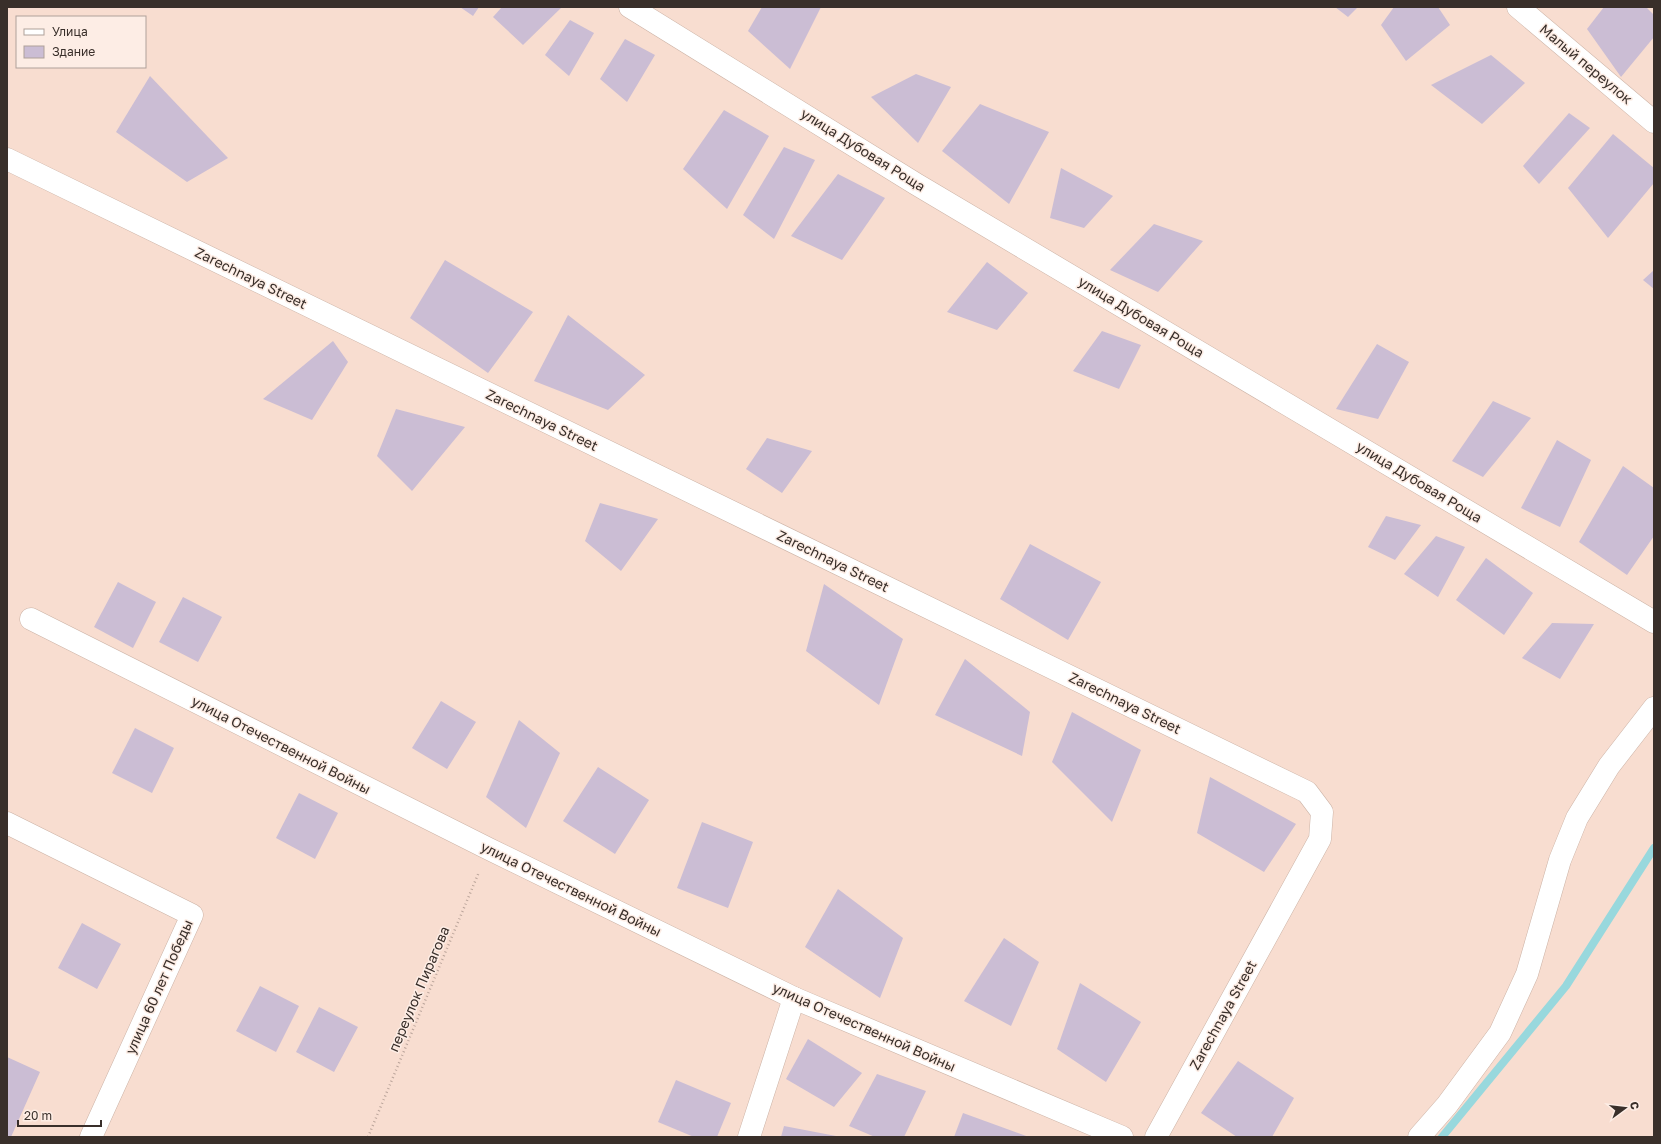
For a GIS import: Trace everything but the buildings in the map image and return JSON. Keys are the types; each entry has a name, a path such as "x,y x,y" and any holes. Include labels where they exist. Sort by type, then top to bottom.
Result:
{"street":[{"name":"улица Дубовая Роща","path":"630,7 916,184 1654,622"},
{"name":"Малый переулок","path":"1518,7 1654,122"},
{"name":"Zarechnaya Street","path":"7,159 1307,792 1322,812 1320,839 1156,1137"},
{"name":"улица Отечественной Войны","path":"31,618 489,849 794,998 1099,1133 1122,1137"},
{"path":"1419,1137 1447,1105 1500,1032 1527,974 1560,860 1577,818 1609,766 1654,708"},
{"name":"улица 60 лет Победы","path":"7,823 192,915 91,1137"},
{"path":"749,1137 794,998"}],"path":[{"name":"переулок Пирагова","path":"368,1137 489,849"}],"waterway":[{"path":"1442,1137 1566,986 1654,848"}]}
